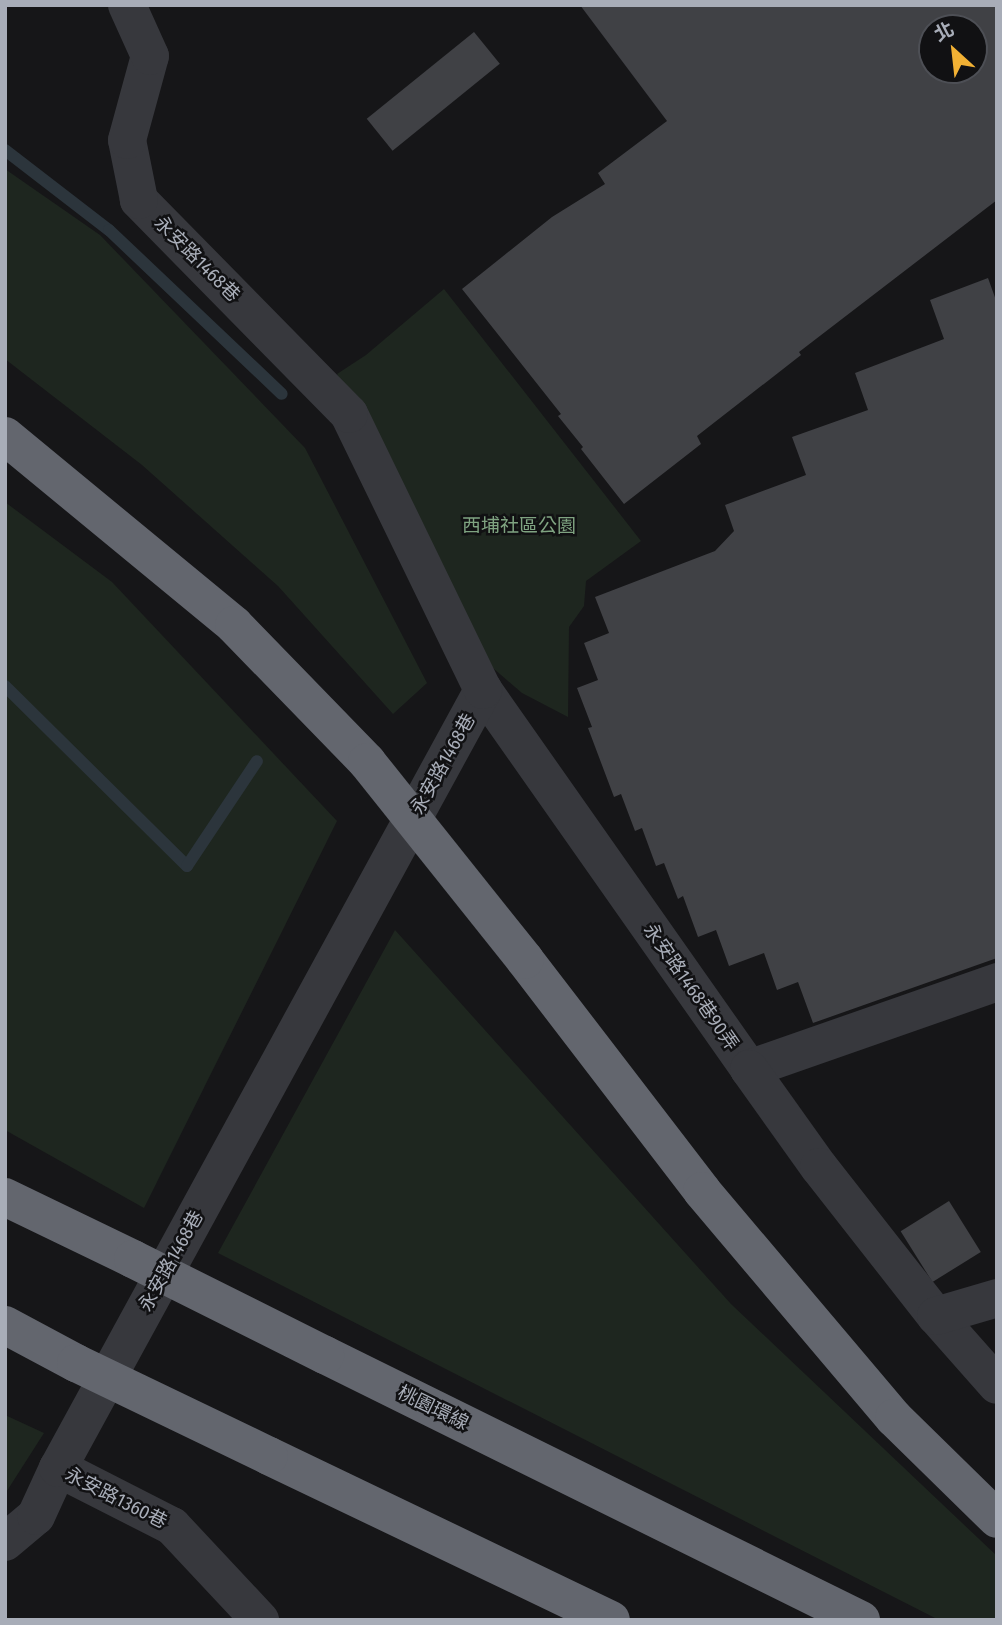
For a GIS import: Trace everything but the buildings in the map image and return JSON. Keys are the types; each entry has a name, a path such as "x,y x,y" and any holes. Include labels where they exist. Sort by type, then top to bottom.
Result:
{"highway":[{"path":"5,436 234,625 367,762 525,960 702,1191 894,1418 997,1519"},
{"path":"5,462 108,523"},
{"name":"桃園環線","path":"5,1196 861,1620"},
{"path":"5,1325 76,1363 611,1620"}],"street":[{"name":"永安路1468巷","path":"5,1542 36,1516 58,1468 483,690 349,414 139,200 127,141 150,56 127,5"},
{"name":"永安路1468巷90弄","path":"483,690 749,1069 997,982"},
{"path":"749,1069 819,1167 936,1316 997,1385"},
{"path":"936,1316 997,1298"},
{"name":"永安路1360巷","path":"58,1468 172,1527 260,1620"}],"green space":[{"path":"5,169 100,235 305,448 427,683 393,714 278,586 142,465 5,359"},
{"name":"西埔社區公園","path":"444,289 641,541 586,581 584,606 569,627 568,717 522,693 486,662 337,374 366,355"},
{"path":"5,502 112,582 337,821 144,1208 5,1130"},
{"path":"395,930 731,1304 997,1556 997,1620 939,1620 218,1253"},
{"path":"5,1415 44,1433 5,1494"}],"waterway":[{"path":"5,150 109,230 282,394"},
{"path":"5,686 187,866 257,761"}]}
